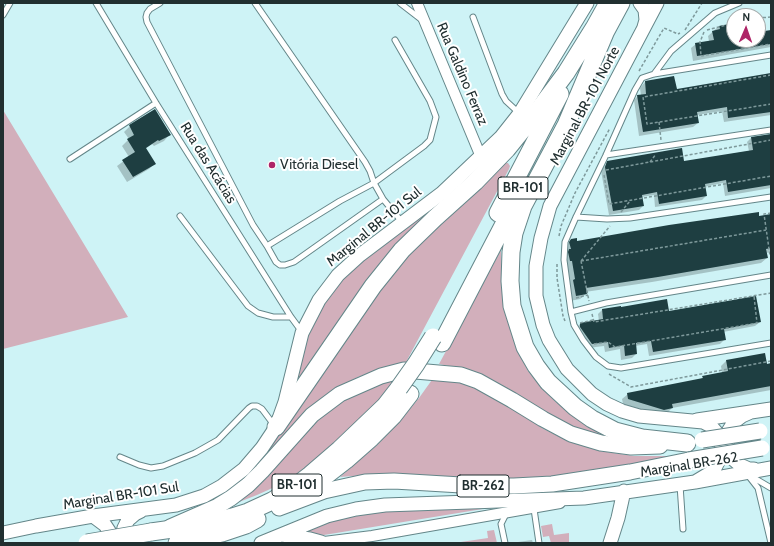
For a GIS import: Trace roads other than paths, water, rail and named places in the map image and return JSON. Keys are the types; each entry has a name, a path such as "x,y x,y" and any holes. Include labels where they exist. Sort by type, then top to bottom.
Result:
{"highway":[{"name":"BR-101","path":"87,543 201,525 232,518 272,501 293,488 328,460 385,406 405,391 427,368 437,340 613,6"},
{"path":"276,427 373,286 402,250 475,182 507,149 599,31"},
{"path":"599,31 566,125 524,206 514,233 511,252 510,281 512,306 525,347 536,366 548,382 575,407 592,419 615,431 642,438 662,441 694,442"},
{"name":"BR-101","path":"177,543 222,533 246,525 279,508 311,487 346,460 393,416 405,391"}],"main road":[{"path":"640,3 645,10 646,20 643,32"},
{"name":"Marginal BR-101 Norte","path":"657,3 550,206 541,238 536,266 536,296 543,324 549,340 567,369 592,394 607,404 628,413 639,416 685,420"},
{"name":"Marginal BR-101 Sul","path":"3,533 93,516 176,505 204,496 222,486 244,469 262,448 276,427 302,333 319,300 338,275 360,255 442,193 501,137 520,113 586,6"},
{"path":"158,531 231,498 248,485 262,471 312,415 340,394 380,376 404,370 461,375 478,381 571,434 601,443 631,446 659,446 765,431"},
{"path":"685,420 771,409"},
{"path":"751,412 734,422 729,430 727,440 728,450 733,459 740,465 750,469 765,468"},
{"path":"685,420 703,422 711,426 717,433 722,450 716,466 704,478 695,482"},
{"name":"BR-262","path":"279,508 324,491 365,482 394,481 470,486 552,484 766,447"},
{"name":"Marginal BR-262","path":"261,543 327,516 356,509 385,505 584,498 624,491 695,482 765,468"},
{"path":"610,543 618,518 624,491"},
{"path":"124,543 122,537 128,520 134,514 143,510"},
{"path":"93,516 105,525 109,531 113,543"},
{"path":"281,535 310,539 319,543"}],"street":[{"name":"Rua Galdino Ferraz","path":"417,3 481,157"},
{"path":"319,543 353,541 372,536 534,509 584,498"},
{"path":"372,536 385,543"}],"lane":[{"path":"3,15 10,3"},
{"name":"Rua das Acácias","path":"96,3 156,103 302,333"},
{"path":"160,3 150,9 147,13 147,22 253,225 276,262 280,265 294,262 383,199"},
{"path":"255,3 366,162 374,183 383,199 403,222"},
{"path":"400,3 425,21"},
{"path":"654,74 672,51 714,13 739,3"},
{"path":"473,18 502,94 506,101 520,113"},
{"path":"267,246 340,201 374,183 430,140 436,117 430,101 395,40"},
{"path":"771,55 654,74 642,78 576,216 566,242 564,260 574,326 582,340 596,357 608,366 621,368 771,343"},
{"path":"70,159 156,103"},
{"path":"606,155 771,130"},
{"path":"576,216 616,219 630,218 771,197"},
{"path":"180,216 248,306 258,313 273,317 291,317"},
{"path":"571,312 591,307 771,276"},
{"path":"120,457 151,468 163,466 195,453 218,440 248,408 252,406 257,406 262,409 276,427"},
{"path":"745,472 771,488"},
{"path":"745,472 758,488 770,543"},
{"path":"680,484 683,529"},
{"path":"534,509 539,543"},
{"path":"505,543 501,524 506,514"}],"place":[{"name":"Vitória Diesel","path":"272,165"}]}
